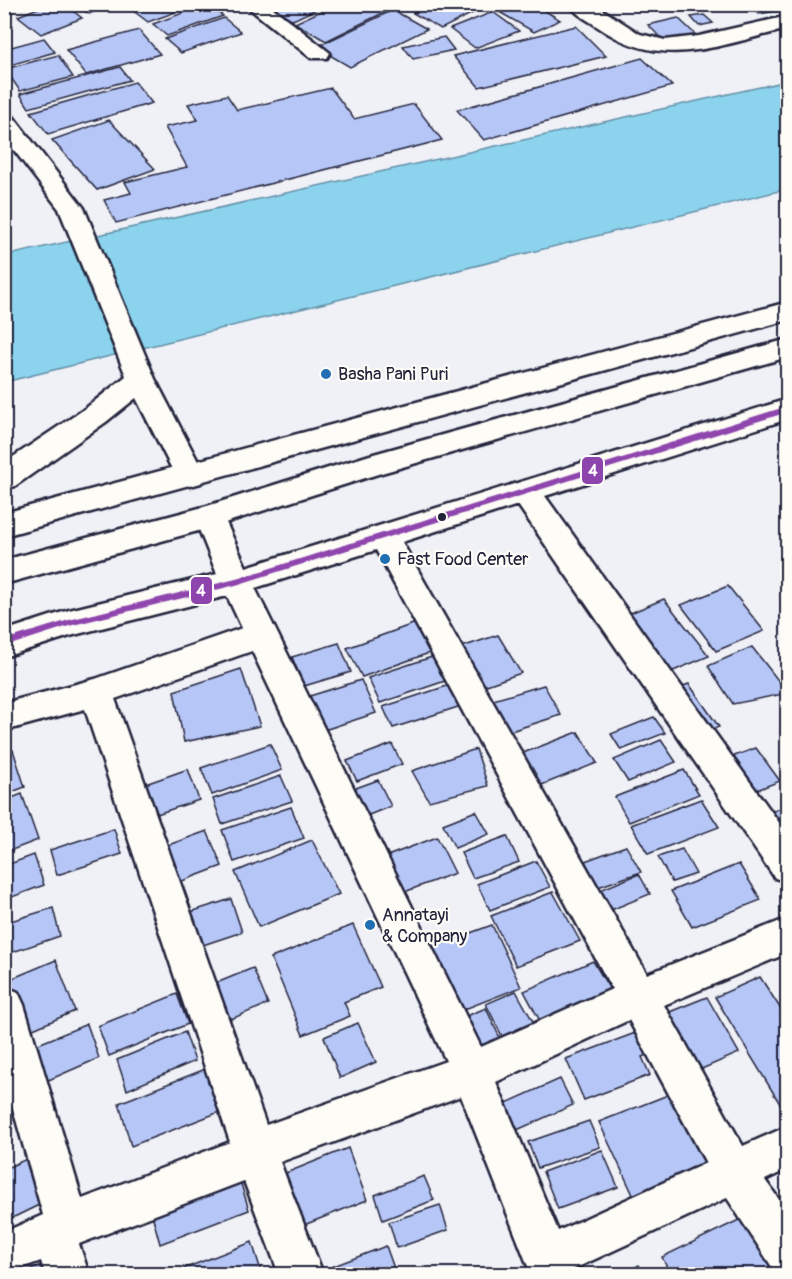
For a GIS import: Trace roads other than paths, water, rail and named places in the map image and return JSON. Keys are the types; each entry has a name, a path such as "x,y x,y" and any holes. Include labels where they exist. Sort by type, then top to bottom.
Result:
{"main road":[{"path":"254,4 319,53"},
{"path":"579,4 633,38 651,45 675,46 788,22"},
{"path":"4,120 70,208 141,379 190,476"},
{"path":"4,525 788,311"},
{"path":"4,572 209,518 370,466 788,348"},
{"path":"4,478 96,415 141,379"},
{"path":"4,644 69,623 236,582 525,491 781,419"},
{"path":"525,491 788,866"},
{"path":"209,518 236,582 472,1072 551,1267 734,1171 788,1147"},
{"path":"383,535 734,1171 788,1251"},
{"path":"4,717 96,692 262,634"},
{"path":"96,692 254,1150 301,1275"},
{"path":"4,1255 61,1230 238,1162 254,1150 472,1072 637,997 788,935"},
{"path":"4,1005 61,1230 67,1275"}],"water":[{"path":"787,81 787,189 5,382 4,256"}],"place":[{"name":"Basha Pani Puri","path":"326,374"},
{"name":"Fast Food Center","path":"385,559"},
{"name":"Annatayi & Company","path":"370,925"}]}
